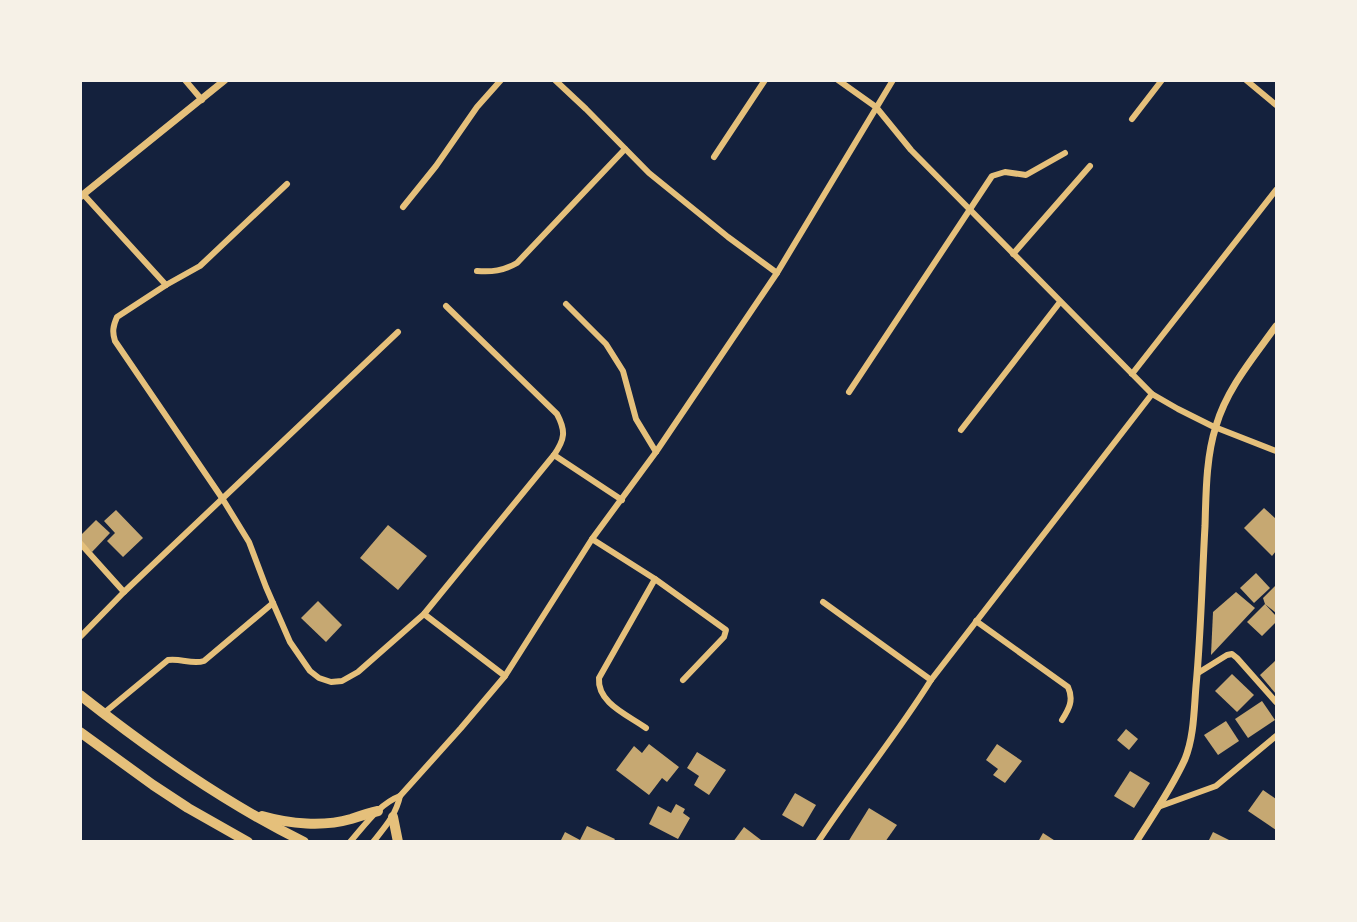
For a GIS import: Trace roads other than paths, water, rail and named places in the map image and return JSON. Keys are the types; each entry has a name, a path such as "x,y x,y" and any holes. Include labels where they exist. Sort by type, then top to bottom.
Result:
{"main road":[{"path":"80,695 164,758 242,809 304,842"},
{"path":"80,732 188,808 244,840"},
{"path":"242,809 287,822 307,824 349,820 378,811"},
{"path":"393,817 398,842"}],"street":[{"path":"185,80 202,100"},
{"path":"166,285 82,196 225,80"},
{"path":"403,207 436,166 477,107 501,80"},
{"path":"555,80 658,181 727,237 777,273"},
{"path":"561,87 568,80"},
{"path":"714,157 765,80"},
{"path":"838,80 876,107 911,150 1152,394 1215,427 1276,451"},
{"path":"350,842 378,811 390,800 400,796 505,676 592,539 656,452 777,273 892,80"},
{"path":"1132,118 1162,80"},
{"path":"1246,80 1276,105"},
{"path":"477,271 493,272 517,263 625,149"},
{"path":"849,392 992,177 1004,172 1026,175 1065,153"},
{"path":"1013,254 1090,166"},
{"path":"287,184 200,266 117,317 113,333 249,542 290,642 310,671 331,682 342,681 358,672 424,614 562,444 564,427 557,414 446,306"},
{"path":"1132,374 1276,190"},
{"path":"961,430 1060,302"},
{"path":"566,304 606,344 623,371 636,419 656,452"},
{"path":"1136,842 1185,758 1192,729 1198,673 1209,458 1215,427 1237,381 1276,326"},
{"path":"80,637 397,332"},
{"path":"818,842 931,680 1152,394"},
{"path":"554,455 622,500"},
{"path":"592,539 655,579 726,630 724,637 683,680"},
{"path":"80,543 124,593"},
{"path":"646,728 605,701 598,686 599,678 655,579"},
{"path":"823,602 931,680"},
{"path":"104,713 168,660 198,663 204,661 273,603"},
{"path":"424,614 505,676"},
{"path":"976,621 1068,687 1071,694 1070,706 1062,720"},
{"path":"1198,673 1232,654 1276,702"},
{"path":"1158,807 1216,786 1276,736"},
{"path":"373,842 393,817 400,796"}]}
